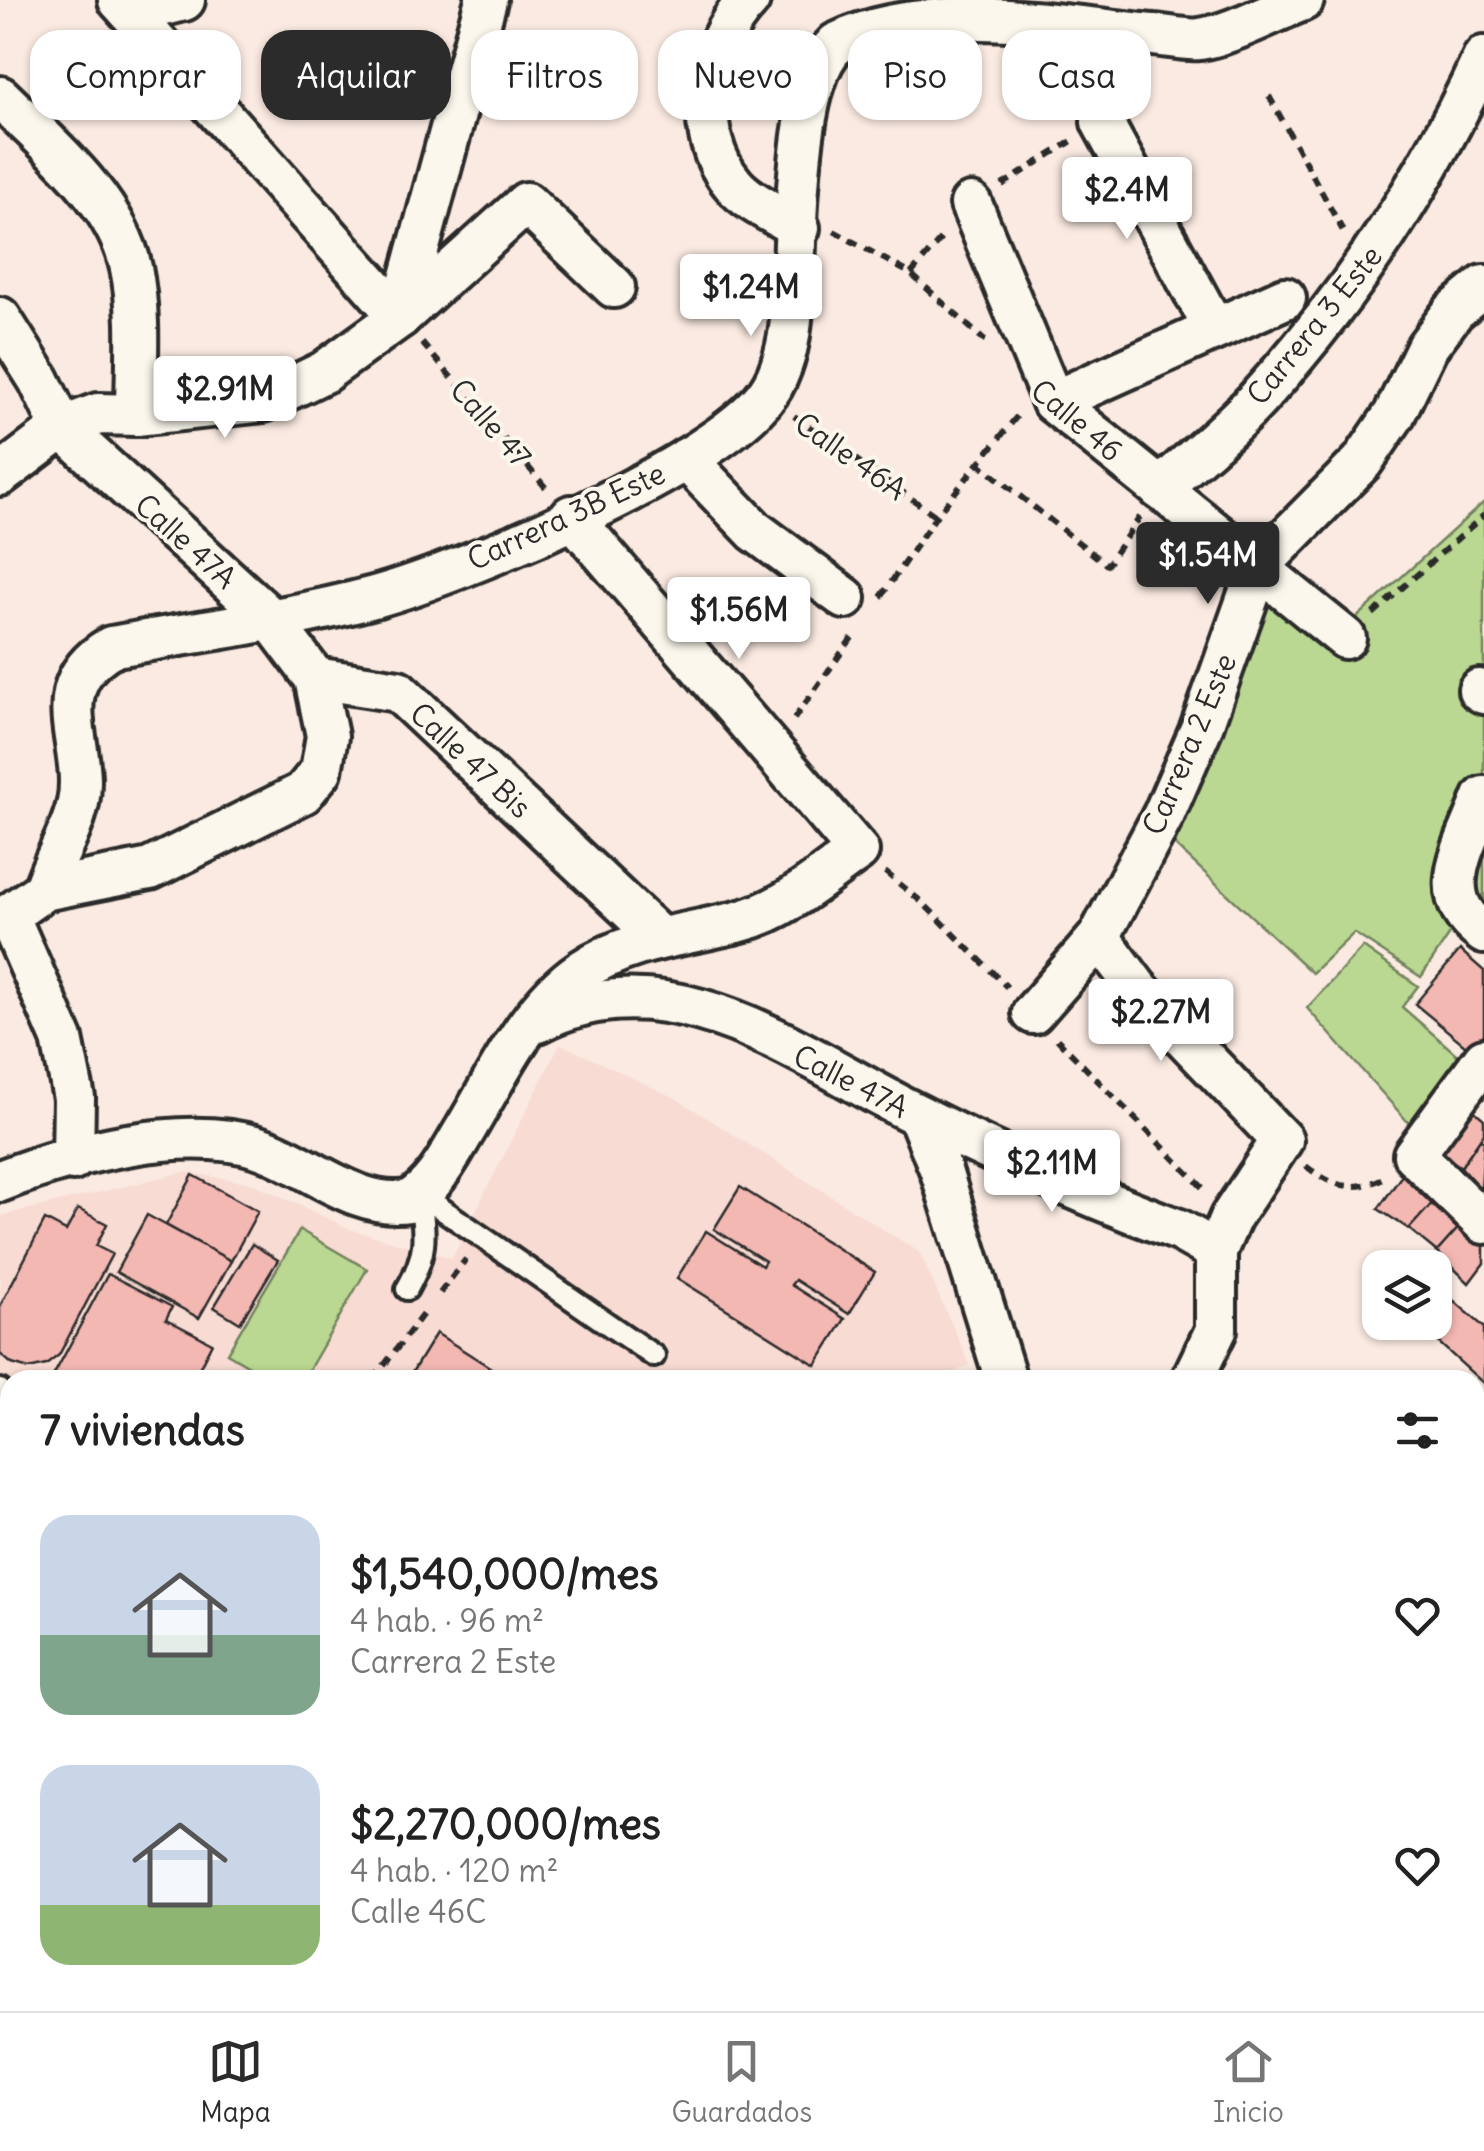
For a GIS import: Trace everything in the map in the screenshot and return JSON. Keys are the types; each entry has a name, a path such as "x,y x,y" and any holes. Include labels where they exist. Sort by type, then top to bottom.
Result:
{"street":[{"path":"120,0 164,6 184,0"},
{"path":"120,0 400,317"},
{"path":"400,317 486,0"},
{"path":"750,0 737,12 710,78 705,122 714,155 736,187 799,228"},
{"name":"Carrera 3B Este","path":"44,890 69,837 79,798 71,702 85,668 112,648 375,596 474,560 650,482 766,396 779,374 791,325 806,104 834,46 866,25 900,10 948,2 1024,10 1118,32 1200,39 1285,3"},
{"name":"Carrera 3 Este","path":"1160,489 1260,397 1364,270 1422,181 1484,57"},
{"path":"0,97 71,166 118,232 130,266 136,313 136,415"},
{"path":"1102,122 1214,328"},
{"path":"0,474 62,428 98,414 136,415 264,400 324,372 400,317 526,203 614,286"},
{"path":"971,204 1046,396 1285,298"},
{"name":"Carrera 2 Este","path":"1033,1013 1099,937 1164,814 1201,729 1259,566 1362,462 1394,415 1427,346 1454,311 1484,286"},
{"name":"Calle 47A","path":"0,318 39,380 62,428 270,618"},
{"name":"Calle 46","path":"1046,396 1346,638"},
{"path":"686,459 755,531 861,609"},
{"path":"0,1181 145,1143 206,1138 262,1148 367,1198 395,1203 432,1179 530,1026 554,994 583,970 660,938 742,921 778,907 858,851 571,516"},
{"path":"73,1160 74,1098 62,1039 4,918 44,890 150,869 303,793 321,771 327,736 315,678 270,618"},
{"name":"Calle 47 Bis","path":"315,678 398,691 660,938"},
{"path":"1484,797 1459,865 1454,899 1463,919 1484,934"},
{"path":"1099,937 1137,988 1282,1140 1231,1217 1216,1251 1216,1330 1197,1370"},
{"name":"Calle 47A","path":"530,1026 574,1005 598,1001 626,999 702,1010 754,1031 919,1116 1178,1230 1216,1251"},
{"path":"1484,1060 1414,1156 1484,1223"},
{"path":"919,1116 941,1171 1003,1370"}],"lane":[{"path":"406,1289 423,1261 432,1179"},
{"path":"432,1179 654,1356"}],"path":[{"path":"1269,96 1364,270"},
{"path":"799,228 826,227 911,274 997,352"},
{"name":"Calle 47","path":"400,317 571,516"},
{"name":"Calle 46A","path":"766,396 936,516"},
{"path":"770,752 861,609 977,462 1046,396"},
{"path":"977,462 1107,565 1160,489"},
{"path":"1346,638 1484,515"},
{"path":"1282,1140 1309,1170 1337,1186 1362,1188 1414,1156"}],"shaded area":[{"path":"560,1044 677,1099 919,1252 970,1365 958,1370 0,1370 0,1216 184,1172 252,1183 352,1230 452,1258"}],"green space":[{"path":"1484,502 1484,912 1470,904 1421,977 1354,933 1312,973 1175,845 1253,576 1330,642"},
{"path":"1363,947 1418,986 1402,1007 1463,1060 1415,1130 1307,1008"},
{"path":"300,1230 367,1269 309,1370 256,1370 227,1353"}],"building":[{"path":"1460,950 1484,971 1484,1034 1472,1051 1415,1004"},
{"path":"1471,1108 1484,1119 1484,1133 1461,1167 1438,1151"},
{"path":"1480,1139 1484,1141 1481,1190 1461,1167"},
{"path":"1407,1168 1438,1197 1409,1229 1378,1209"},
{"path":"193,1175 258,1211 231,1261 166,1225"},
{"path":"740,1187 875,1272 849,1314 795,1280 791,1285 845,1319 816,1365 677,1278 706,1231 762,1266 765,1261 714,1229"},
{"path":"1438,1197 1463,1223 1439,1250 1409,1229"},
{"path":"78,1209 107,1224 96,1246 112,1254 59,1355 46,1365 29,1369 12,1364 0,1354 0,1306 45,1220 66,1231"},
{"path":"147,1215 231,1261 199,1318 116,1272"},
{"path":"1463,1223 1484,1246 1484,1263 1469,1283 1452,1267 1452,1250 1439,1250"},
{"path":"252,1244 278,1260 240,1323 214,1307"},
{"path":"108,1274 172,1307 166,1319 212,1343 198,1370 56,1370"},
{"path":"1452,1299 1484,1327 1484,1370 1469,1370 1436,1340 1452,1340"},
{"path":"436,1333 491,1368 490,1370 413,1370"}]}
